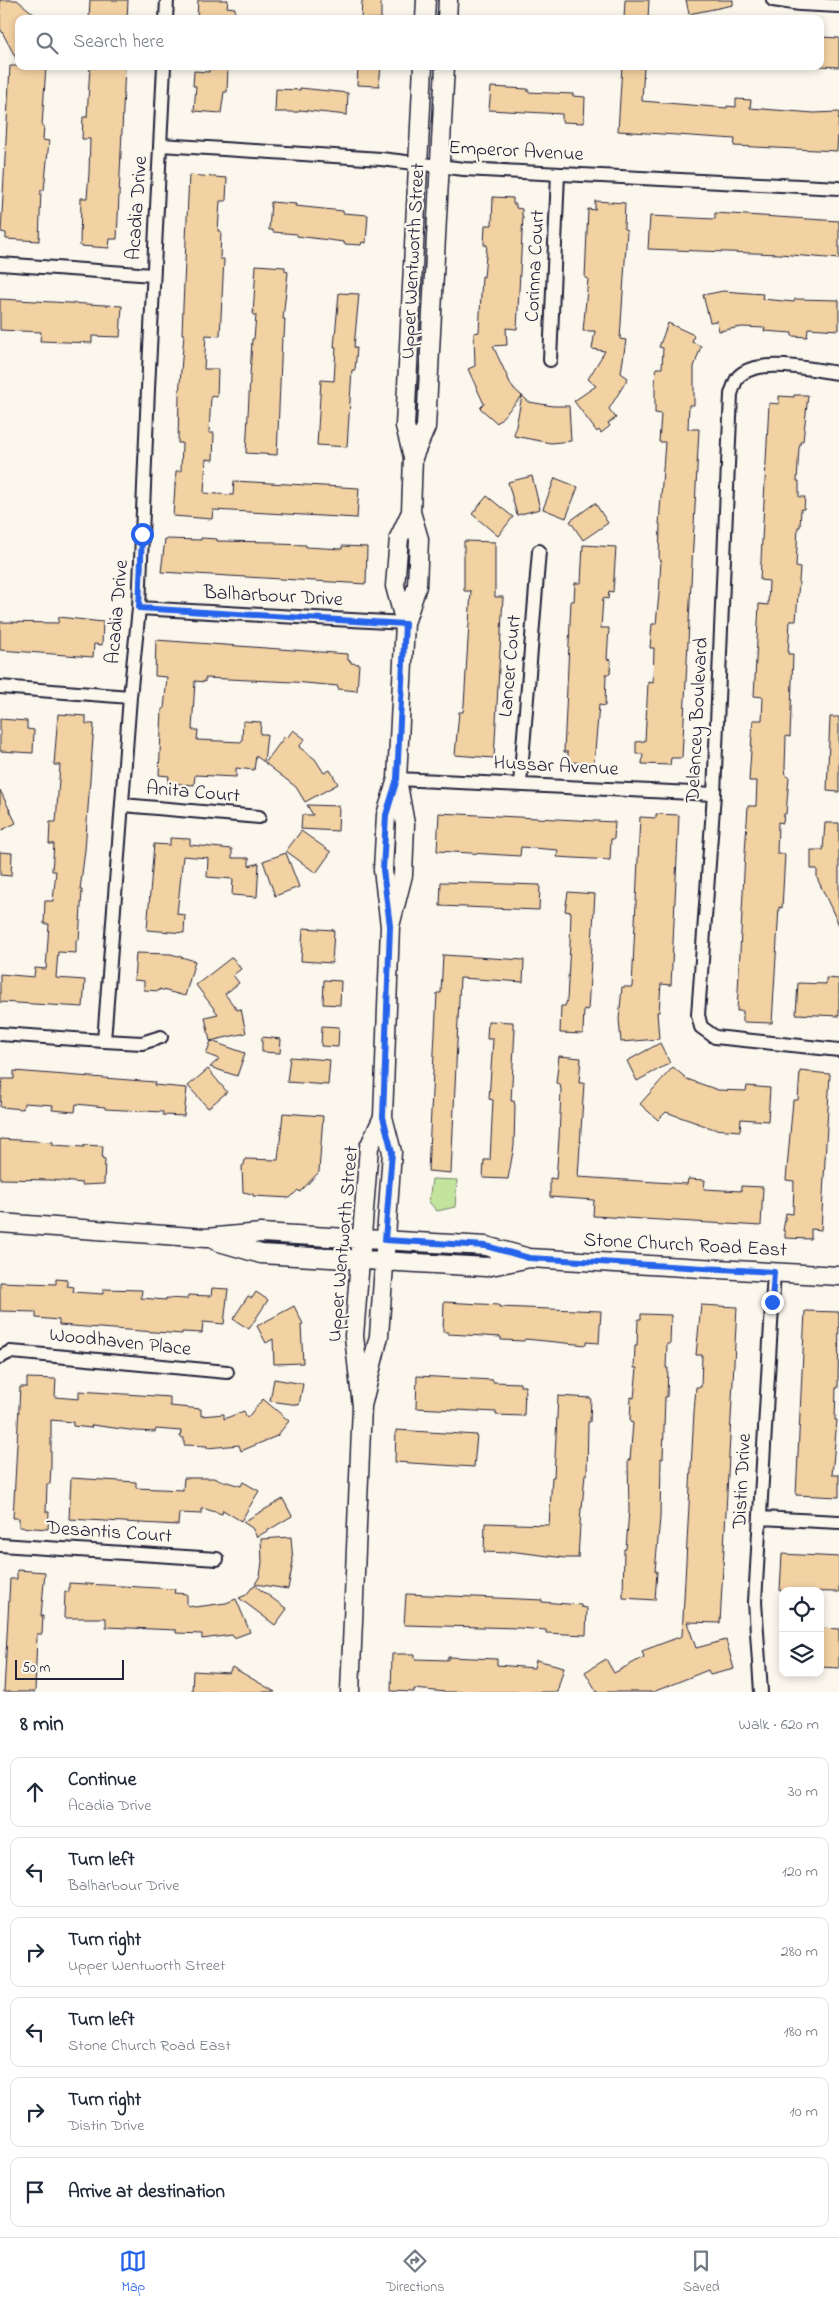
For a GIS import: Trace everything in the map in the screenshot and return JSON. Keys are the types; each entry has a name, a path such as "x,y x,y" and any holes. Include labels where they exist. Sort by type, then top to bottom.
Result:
{"main road":[{"path":"425,15 426,0"},
{"path":"447,15 448,0"},
{"name":"Upper Wentworth Street","path":"414,457 405,426 423,70"},
{"name":"Upper Wentworth Street","path":"362,1406 379,1336 392,1152 383,1117 390,926 383,870 386,815 397,779 405,624 396,586 399,538 411,512 414,457 426,427 445,70"},
{"name":"Upper Wentworth Street","path":"350,1692 362,1406 354,1336 369,1147 383,1117"},
{"name":"Stone Church Road East","path":"0,1223 206,1238 261,1233 486,1246 529,1258 839,1276"},
{"name":"Stone Church Road East","path":"206,1238 261,1254 486,1267 529,1258"}],"street":[{"path":"166,15 167,0"},
{"path":"772,0 839,6"},
{"name":"Acadia Drive","path":"104,1041 130,697 139,608 164,70"},
{"name":"Emperor Avenue","path":"161,145 381,159 440,167 839,188"},
{"name":"Corinna Court","path":"550,360 558,174"},
{"path":"0,264 153,275"},
{"name":"Delancey Boulevard","path":"839,373 772,366 756,367 738,376 731,394 714,794 698,1015 701,1026 715,1037 839,1050"},
{"name":"Lancer Court","path":"520,784 539,551"},
{"name":"Balharbour Drive","path":"139,608 405,624"},
{"path":"0,687 130,697"},
{"name":"Hussar Avenue","path":"397,779 714,794"},
{"name":"Anita Court","path":"123,805 259,817"},
{"path":"0,1034 142,1043 161,1037"},
{"name":"Distin Drive","path":"761,1692 755,1602 774,1272"},
{"name":"Woodhaven Place","path":"5,1355 227,1372"},
{"path":"760,1518 839,1522"},
{"name":"Desantis Court","path":"0,1544 216,1559"}],"green space":[{"path":"432,1179 457,1180 455,1207 437,1211 429,1202"}],"building":[{"path":"0,0 17,0 35,15 15,15 15,56 0,28"},
{"path":"90,0 128,0 127,15 89,15"},
{"path":"198,0 228,0 227,7 235,8 234,15 197,15"},
{"path":"362,0 381,0 381,15 361,15"},
{"path":"625,0 649,0 648,15 624,15"},
{"path":"686,0 733,0 733,5 689,14"},
{"path":"824,37 839,38 839,67 824,66"},
{"path":"10,66 15,66 15,70 46,70 42,126 44,126 43,140 49,141 44,190 41,190 39,241 6,239 6,233 1,232"},
{"path":"90,70 125,70 117,239 110,239 109,248 80,246 81,198 87,198 89,173 90,139 82,139 83,117 87,117"},
{"path":"209,70 228,70 227,92 224,92 221,113 194,111 196,86 193,86 194,71 209,72"},
{"path":"358,70 381,70 379,86 357,85"},
{"path":"622,70 644,70 642,101 727,108 727,106 736,107 736,99 751,100 750,108 814,113 839,112 837,151 734,146 735,139 618,131"},
{"path":"491,87 528,89 528,92 573,94 573,96 585,97 584,123 562,122 562,114 489,110"},
{"path":"300,88 348,93 347,115 300,110 299,112 275,112 276,89 300,90"},
{"path":"189,175 227,178 226,201 220,201 218,231 221,231 220,259 224,259 220,336 206,335 204,369 218,369 217,397 211,396 209,433 214,433 213,460 206,459 204,493 233,495 234,481 359,488 357,518 213,510 212,519 173,516 176,471 181,471 182,443 178,443 179,395 184,334 182,334"},
{"path":"493,197 513,198 513,204 516,204 516,208 522,209 523,216 517,329 506,328 507,345 493,346 512,387 529,402 553,406 569,406 571,441 551,443 514,436 522,396 497,423 480,408 484,404 468,369 475,366 474,333 479,332 482,276 484,277 487,245 484,245 485,225 492,225"},
{"path":"595,201 625,203 624,229 627,230 620,339 626,340 621,373 628,378 609,409 616,418 608,423 610,426 601,433 599,430 597,432 574,401 596,386 588,379 605,351 592,349 595,331 583,331 588,279 585,278 588,209 595,210"},
{"path":"271,202 368,215 366,243 362,242 361,245 344,244 344,242 297,236 297,234 273,232 273,230 269,230"},
{"path":"715,213 839,221 839,259 780,254 648,249 650,216 715,219"},
{"path":"256,265 285,267 285,271 288,272 283,319 285,319 284,337 282,337 277,455 246,453 252,339 254,339 256,315 253,315"},
{"path":"723,291 763,294 762,299 794,302 795,299 839,300 839,330 808,328 807,337 792,336 792,333 764,331 765,328 742,327 719,331 717,321 710,322 703,295"},
{"path":"339,293 359,294 354,347 357,348 355,370 352,370 347,447 317,445 321,380 334,381 336,347 334,347"},
{"path":"0,299 122,306 120,337 92,336 92,343 40,341 41,332 0,330"},
{"path":"668,323 694,335 692,342 701,346 694,367 694,405 689,405 688,429 699,429 682,758 671,758 670,765 642,764 643,754 636,754 636,742 645,741 648,682 653,683 654,648 650,648 652,624 656,624 659,594 661,560 659,560 659,524 665,442 659,442 661,414 655,413 655,384 656,368 662,368 663,348 659,347"},
{"path":"794,395 808,395 803,441 801,441 799,448 797,481 799,481 799,497 805,497 804,509 801,509 800,527 798,527 796,567 800,568 796,621 790,621 788,654 793,654 790,737 786,736 785,768 786,776 789,777 786,814 784,814 783,823 778,822 777,854 785,854 782,908 779,907 772,1023 743,1022 743,1011 737,1011 745,853 748,806 756,806 757,781 749,781 753,720 762,720 763,697 754,696 759,604 768,605 769,581 760,580 769,403 779,404 779,396 794,397"},
{"path":"532,476 540,509 517,515 508,482"},
{"path":"555,478 578,487 566,518 543,509"},
{"path":"487,496 513,517 498,536 472,514"},
{"path":"595,503 608,523 583,540 570,521"},
{"path":"201,538 217,539 217,541 276,542 276,544 342,549 342,546 367,547 366,584 161,572 165,539 201,540"},
{"path":"464,541 495,542 495,597 503,597 494,758 455,755 459,712 463,712 464,705 471,591 464,591"},
{"path":"583,545 616,547 613,592 609,591 608,599 603,598 601,628 609,628 607,659 611,660 610,674 606,674 605,706 599,705 594,763 568,762 568,752 564,752 571,601 574,601 575,583 581,583"},
{"path":"59,617 103,622 102,645 94,644 93,657 0,650 0,622 58,623"},
{"path":"156,640 348,654 348,660 351,663 359,664 357,691 338,689 338,686 294,682 205,678 205,682 195,681 192,730 198,730 197,740 242,742 243,721 261,722 260,734 267,734 264,762 256,756 254,770 236,768 236,777 195,775 194,785 168,783 169,776 159,775 162,709 164,709 167,677 155,676"},
{"path":"58,714 86,716 86,724 94,724 85,850 80,890 82,890 79,940 76,940 76,953 58,952 56,978 85,980 83,1007 0,1002 0,974 34,977 35,968 46,969 49,924 44,924 45,901 53,901 56,871 52,871 54,844 49,844 50,822 56,822 60,765 54,765"},
{"path":"830,717 839,717 839,792 827,791"},
{"path":"0,719 27,721 27,729 34,730 33,753 0,751"},
{"path":"293,730 305,739 299,747 315,759 324,773 330,770 338,784 305,802 296,787 265,763 285,736 287,738"},
{"path":"0,790 16,823 0,831"},
{"path":"307,805 339,806 338,831 301,829 302,815 313,815"},
{"path":"439,813 615,822 614,839 611,839 610,860 557,857 558,850 521,847 520,856 437,851"},
{"path":"656,814 679,815 671,985 661,984 659,1012 657,1012 659,1039 621,1042 619,1019 622,987 632,987 640,817 656,818"},
{"path":"825,823 839,823 839,925 817,878 817,869 811,869 811,850 823,850"},
{"path":"301,831 331,852 316,873 286,851"},
{"path":"170,838 190,839 190,845 232,849 232,858 249,858 249,866 259,863 257,897 232,895 233,879 207,877 208,858 183,856 177,914 185,915 184,933 147,930 154,844 170,845"},
{"path":"0,852 12,853 11,876 0,875"},
{"path":"286,853 299,887 275,896 263,861"},
{"path":"441,882 540,885 539,910 440,906"},
{"path":"568,892 595,894 588,1010 584,1009 583,1034 560,1033 561,1006 565,1006 567,1000 571,912 565,911"},
{"path":"303,928 334,930 332,963 301,961"},
{"path":"136,953 171,954 195,961 185,996 159,989 159,991 144,990 144,981 134,980"},
{"path":"443,955 524,960 523,982 460,978 451,1173 428,1171 437,993 441,993"},
{"path":"232,957 241,969 233,975 239,983 225,994 237,1010 241,1009 246,1033 210,1041 205,1017 218,1014 196,985"},
{"path":"826,978 839,979 839,1016 796,1014 798,983 826,984"},
{"path":"324,980 341,981 340,1005 323,1004"},
{"path":"488,1021 513,1022 513,1029 515,1029 511,1101 514,1101 515,1106 514,1146 508,1179 483,1178 484,1160 490,1160 493,1100 489,1099 493,1039 487,1039"},
{"path":"322,1026 339,1027 338,1047 321,1046"},
{"path":"262,1037 281,1039 280,1053 262,1052"},
{"path":"211,1041 245,1053 237,1076 210,1067 219,1059 206,1054"},
{"path":"660,1043 670,1063 637,1081 627,1061"},
{"path":"559,1056 581,1058 579,1083 584,1083 578,1177 687,1184 688,1179 705,1180 704,1189 741,1191 741,1186 763,1187 761,1226 593,1216 594,1200 550,1197 550,1178 556,1179 559,1138 561,1090 560,1084 556,1083"},
{"path":"290,1057 330,1060 328,1085 287,1082"},
{"path":"673,1067 687,1079 718,1090 746,1091 747,1086 770,1088 768,1121 741,1119 740,1131 714,1129 666,1112 658,1120 640,1104"},
{"path":"208,1069 227,1092 208,1108 188,1086"},
{"path":"14,1071 155,1082 154,1085 187,1088 184,1116 163,1115 163,1112 105,1109 105,1107 76,1104 75,1112 52,1110 53,1105 24,1103 23,1109 0,1107 2,1079 14,1079"},
{"path":"800,1071 830,1074 821,1230 811,1229 811,1239 785,1238 785,1231 783,1231 786,1213 793,1214 794,1181 786,1180 793,1100 798,1100"},
{"path":"283,1113 323,1116 319,1172 300,1192 298,1190 290,1198 253,1196 253,1194 243,1192 242,1166 245,1159 278,1160"},
{"path":"0,1139 53,1142 53,1145 103,1146 102,1158 105,1159 104,1184 82,1185 82,1183 52,1180 0,1179"},
{"path":"56,1279 67,1280 67,1286 74,1287 73,1292 103,1294 103,1289 142,1290 141,1298 166,1300 166,1298 187,1299 188,1295 211,1296 212,1288 228,1289 224,1324 203,1322 202,1333 182,1332 182,1334 59,1325 59,1320 36,1318 36,1312 0,1311 0,1282 56,1284"},
{"path":"256,1292 268,1300 249,1329 233,1319 248,1296 252,1298"},
{"path":"444,1302 499,1305 499,1307 601,1311 599,1343 586,1342 586,1345 525,1339 524,1341 501,1340 501,1337 448,1334 448,1332 443,1332"},
{"path":"701,1305 737,1307 720,1623 687,1622 696,1648 726,1640 734,1669 710,1675 708,1670 653,1692 597,1692 585,1672 606,1659 614,1673 644,1657 642,1651 682,1636 694,1412 696,1387 701,1387 702,1355 696,1355"},
{"path":"294,1306 303,1324 301,1325 303,1363 274,1364 273,1339 266,1343 257,1326"},
{"path":"805,1311 839,1312 838,1388 836,1388 835,1420 837,1420 832,1475 839,1475 839,1497 796,1495"},
{"path":"641,1314 671,1315 670,1344 667,1344 667,1397 665,1397 663,1459 661,1458 660,1518 655,1571 657,1571 655,1600 623,1598 624,1549 626,1549 629,1510 628,1460 630,1460 633,1423 630,1422 631,1397 634,1398 637,1368 634,1368 635,1346 637,1346 638,1319 641,1319"},
{"path":"417,1376 520,1383 520,1386 525,1386 524,1416 496,1415 496,1412 416,1408"},
{"path":"27,1378 56,1379 55,1397 79,1399 79,1391 170,1397 170,1406 201,1409 201,1416 224,1414 224,1419 244,1411 247,1418 263,1399 289,1421 277,1436 241,1451 239,1445 207,1448 207,1446 184,1445 184,1438 180,1437 181,1431 156,1429 155,1432 137,1431 92,1425 91,1428 73,1426 73,1422 51,1420 51,1466 50,1484 47,1484 46,1512 49,1512 48,1529 19,1527 19,1518 13,1518 20,1387 27,1387"},
{"path":"274,1379 303,1384 299,1405 270,1401"},
{"path":"558,1396 591,1398 590,1422 588,1422 587,1474 585,1474 581,1508 578,1558 509,1551 509,1553 484,1552 485,1523 549,1525 552,1477 554,1477"},
{"path":"396,1430 477,1435 474,1467 395,1462"},
{"path":"71,1478 136,1482 136,1488 183,1490 184,1478 213,1478 241,1486 243,1482 259,1491 241,1521 223,1510 222,1514 202,1508 202,1514 179,1513 178,1525 69,1519"},
{"path":"283,1499 292,1516 257,1537 252,1528 243,1522"},
{"path":"291,1537 293,1562 288,1589 255,1584 260,1576 262,1562 261,1539"},
{"path":"782,1554 839,1557 839,1592 824,1592 824,1587 780,1587"},
{"path":"17,1570 45,1572 41,1616 43,1616 42,1634 37,1634 35,1692 4,1692 10,1579 17,1579"},
{"path":"69,1583 175,1589 174,1593 187,1594 187,1605 195,1607 226,1603 236,1599 250,1632 234,1638 232,1635 202,1639 202,1634 176,1633 176,1630 106,1627 106,1618 64,1618 65,1592 69,1592"},
{"path":"254,1585 287,1609 275,1625 239,1598 246,1595"},
{"path":"406,1594 542,1600 542,1602 581,1605 581,1607 587,1608 586,1635 546,1633 546,1630 519,1628 404,1625"},
{"path":"824,1628 839,1629 839,1668 824,1667"},
{"path":"392,1654 415,1654 415,1659 448,1660 448,1657 497,1659 497,1665 534,1668 536,1660 564,1667 557,1692 446,1692 414,1689 414,1692 391,1691"},
{"path":"232,1667 275,1692 192,1692 193,1671 229,1673"}],"route":[{"path":"142,534 139,608 405,624 397,779 386,815 383,870 390,926 383,1117 392,1152 385,1240 486,1246 529,1258 774,1272 772,1302"}]}
